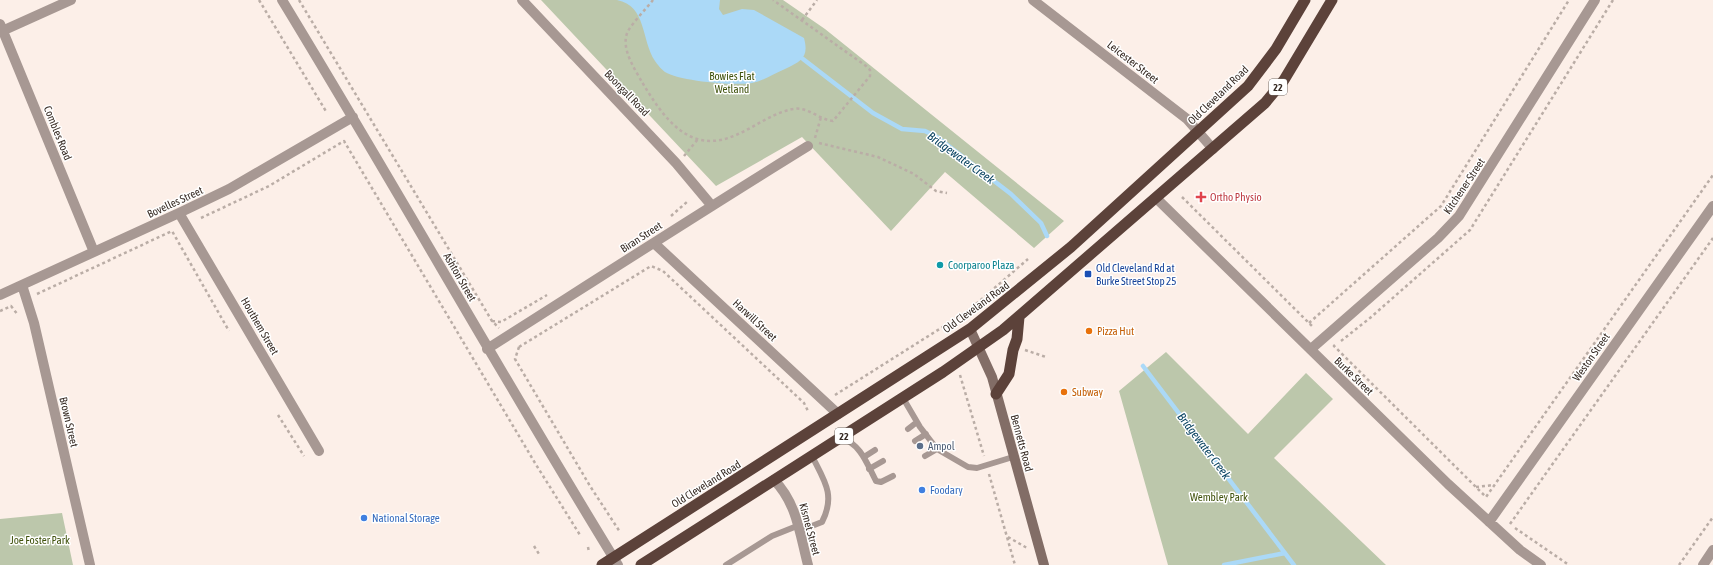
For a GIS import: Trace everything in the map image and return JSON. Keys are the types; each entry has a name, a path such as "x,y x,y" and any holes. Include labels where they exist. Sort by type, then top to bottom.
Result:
{"highway":[{"name":"Old Cleveland Road","path":"602,565 616,561 838,414 970,329 1071,247 1199,132 1255,78 1276,49 1305,0"},
{"name":"22","path":"641,565 903,398 980,347 1019,317 1213,149 1275,93 1332,0"},
{"path":"996,394 1009,374 1012,350 1017,339 1019,317"}],"main road":[{"name":"Bennetts Road","path":"970,329 980,347 992,376 1013,457 1044,565"}],"street":[{"path":"1,29 71,0"},
{"name":"Ashton Street","path":"282,0 353,117 488,349 616,561"},
{"name":"Boongall Road","path":"522,0 676,163 712,206"},
{"name":"Leicester Street","path":"1033,0 1045,4 1187,119 1213,149"},
{"name":"Kitchener Street","path":"1310,349 1438,238 1459,216 1595,0"},
{"name":"Combles Road","path":"1,29 94,252"},
{"name":"Bovelles Street","path":"0,296 229,189 353,117"},
{"name":"Biran Street","path":"488,349 808,146"},
{"name":"Burke Street","path":"1156,198 1489,522 1520,550 1541,565"},
{"name":"Weston Street","path":"1489,522 1713,206"},
{"name":"Houthem Street","path":"179,213 319,451"},
{"name":"Harwill Street","path":"655,244 838,414"},
{"name":"Brown Street","path":"22,285 34,324 90,565"},
{"name":"Kismet Street","path":"774,480 789,498 808,565"},
{"path":"1703,565 1713,550"}],"lane":[{"path":"903,398 917,422 937,449 972,468 987,466 1013,457"},
{"path":"908,429 917,422"},
{"path":"915,441 926,434"},
{"path":"840,438 854,444 864,457 876,481 881,482 893,476"},
{"path":"925,456 937,449"},
{"path":"864,457 876,450"},
{"path":"726,565 772,536 822,522 826,514 828,488 812,456"},
{"path":"869,469 883,461"}],"path":[{"path":"259,0 327,113"},
{"path":"299,0 492,321 499,328"},
{"path":"653,0 628,31 626,41 628,53 634,69 646,88 675,127 688,137 698,140 723,140 736,135 772,116 793,109 800,108 829,121 837,118 870,76 870,70 866,66 773,0"},
{"path":"802,20 817,0"},
{"path":"1309,323 1441,206 1569,0"},
{"path":"1613,0 1470,230 1370,318 1334,346 1486,497 1713,175"},
{"path":"821,117 814,142 878,157 914,174 936,191 947,193"},
{"path":"676,163 698,140"},
{"path":"201,218 269,186 344,141 527,450 580,534"},
{"path":"1182,197 1313,327"},
{"path":"668,218 688,201"},
{"path":"39,302 37,294 172,232 229,331"},
{"path":"1569,565 1509,523 1713,238"},
{"path":"835,395 968,312 1028,258"},
{"path":"620,532 590,486 515,359 519,347 651,266 663,271 675,282 800,399 808,411"},
{"path":"492,321 500,322 548,294"},
{"path":"515,342 519,347"},
{"path":"1023,350 1046,357"},
{"path":"278,415 304,456"},
{"path":"1476,487 1495,485"},
{"path":"1679,565 1713,517"},
{"path":"1015,565 1008,537 1020,546 1041,553"},
{"path":"534,546 539,554"},
{"path":"588,546 589,552"}],"green space":[{"name":"Bowies Flat Wetland","path":"541,0 783,0 825,29 1064,221 1034,248 945,172 891,231 802,137 716,186"},
{"name":"Wembley Park","path":"1166,352 1248,434 1306,373 1333,399 1274,458 1386,565 1168,565 1119,391"},
{"name":"Joe Foster Park","path":"62,513 73,565 0,565 0,519"}],"water":[{"path":"617,0 720,0 719,9 723,15 742,9 754,10 804,38 806,50 805,54 800,61 765,79 752,83 733,84 682,78 664,71 655,61 647,43 639,16 627,3"}],"waterway":[{"name":"Bridgewater Creek","path":"803,59 873,113 902,129 925,131 937,137 1011,194 1041,223 1047,236"},
{"name":"Bridgewater Creek","path":"1143,366 1294,565"},
{"path":"1224,565 1285,553"}],"place":[{"name":"Ortho Physio","path":"1201,197"},
{"name":"Coorparoo Plaza","path":"940,265"},
{"name":"Old Cleveland Rd at Burke Street Stop 25","path":"1088,274"},
{"name":"Pizza Hut","path":"1089,331"},
{"name":"Subway","path":"1064,392"},
{"name":"Ampol","path":"920,446"},
{"name":"Foodary","path":"922,490"},
{"name":"National Storage","path":"364,518"}]}
